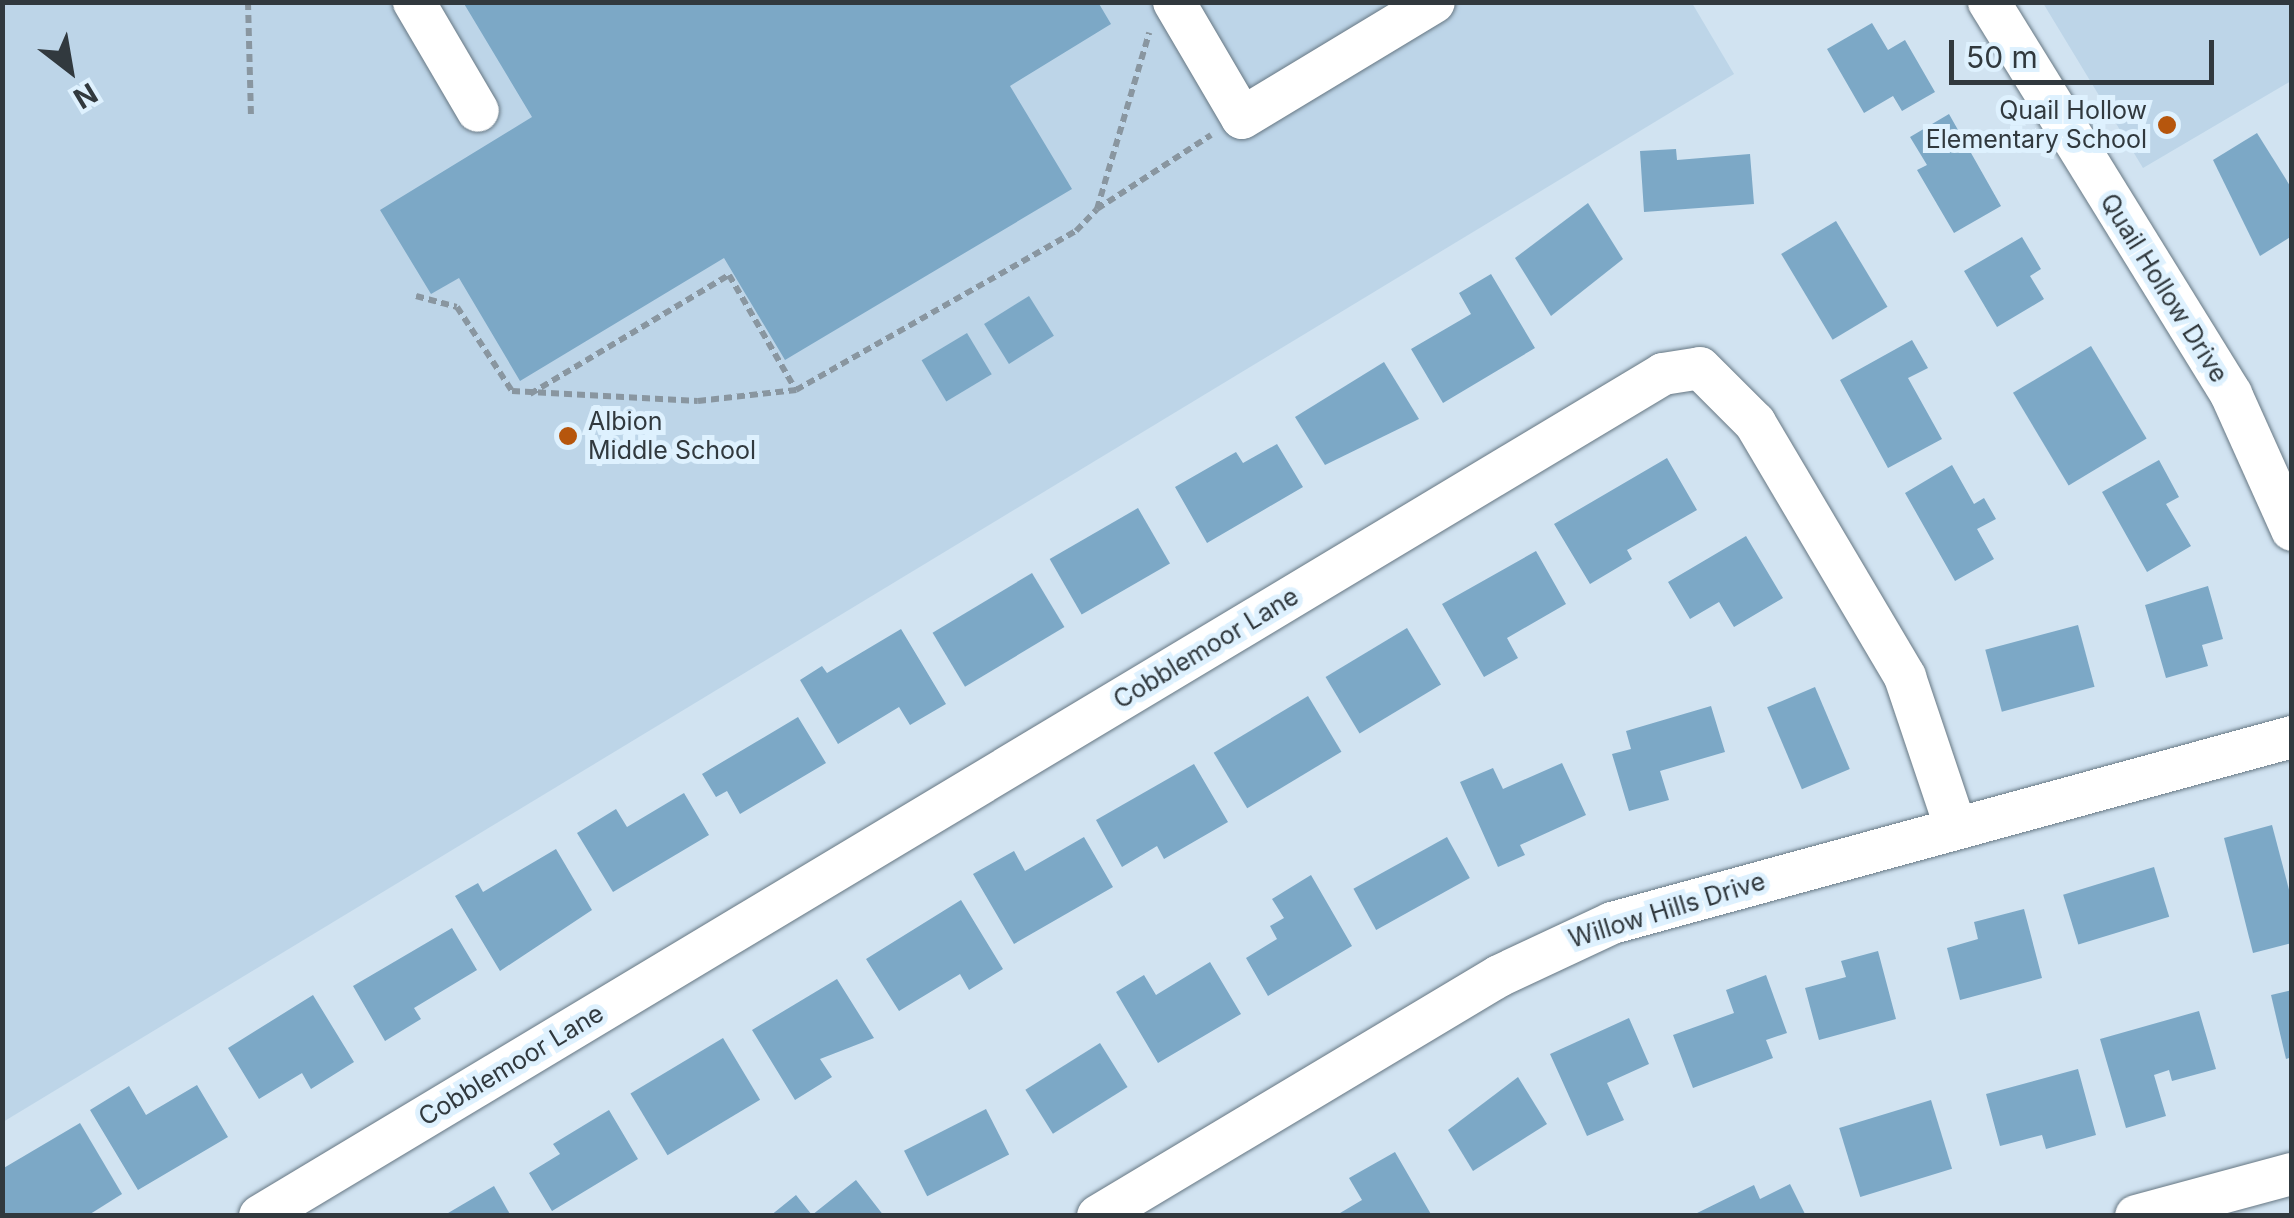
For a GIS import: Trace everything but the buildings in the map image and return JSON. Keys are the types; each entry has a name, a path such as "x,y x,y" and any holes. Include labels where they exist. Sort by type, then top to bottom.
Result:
{"street":[{"path":"414,2 478,111"},
{"path":"1164,8 1242,118 1434,2"},
{"name":"Quail Hollow Drive","path":"1989,2 2231,394 2292,530"},
{"name":"Cobblemoor Lane","path":"260,1216 1662,374 1700,368 1755,422 1906,678 1955,826"},
{"name":"Willow Hills Drive","path":"1098,1216 1549,948 1612,922 2292,736"},
{"path":"2136,1216 2292,1174"}],"path":[{"path":"248,2 251,118"},
{"path":"1097,209 1164,8"},
{"path":"416,296 457,307 512,391 698,401 796,390 1076,231 1097,209 1225,126"},
{"path":"528,394 729,275 796,390"}],"shaded area":[{"name":"Albion Middle School","path":"3,3 1692,3 1734,74 3,1122"},
{"name":"Quail Hollow Elementary School","path":"2043,3 2291,3 2291,81 2143,168"}],"place":[{"name":"Quail Hollow Elementary School","path":"2167,125"},
{"name":"Albion Middle School","path":"568,436"}]}
